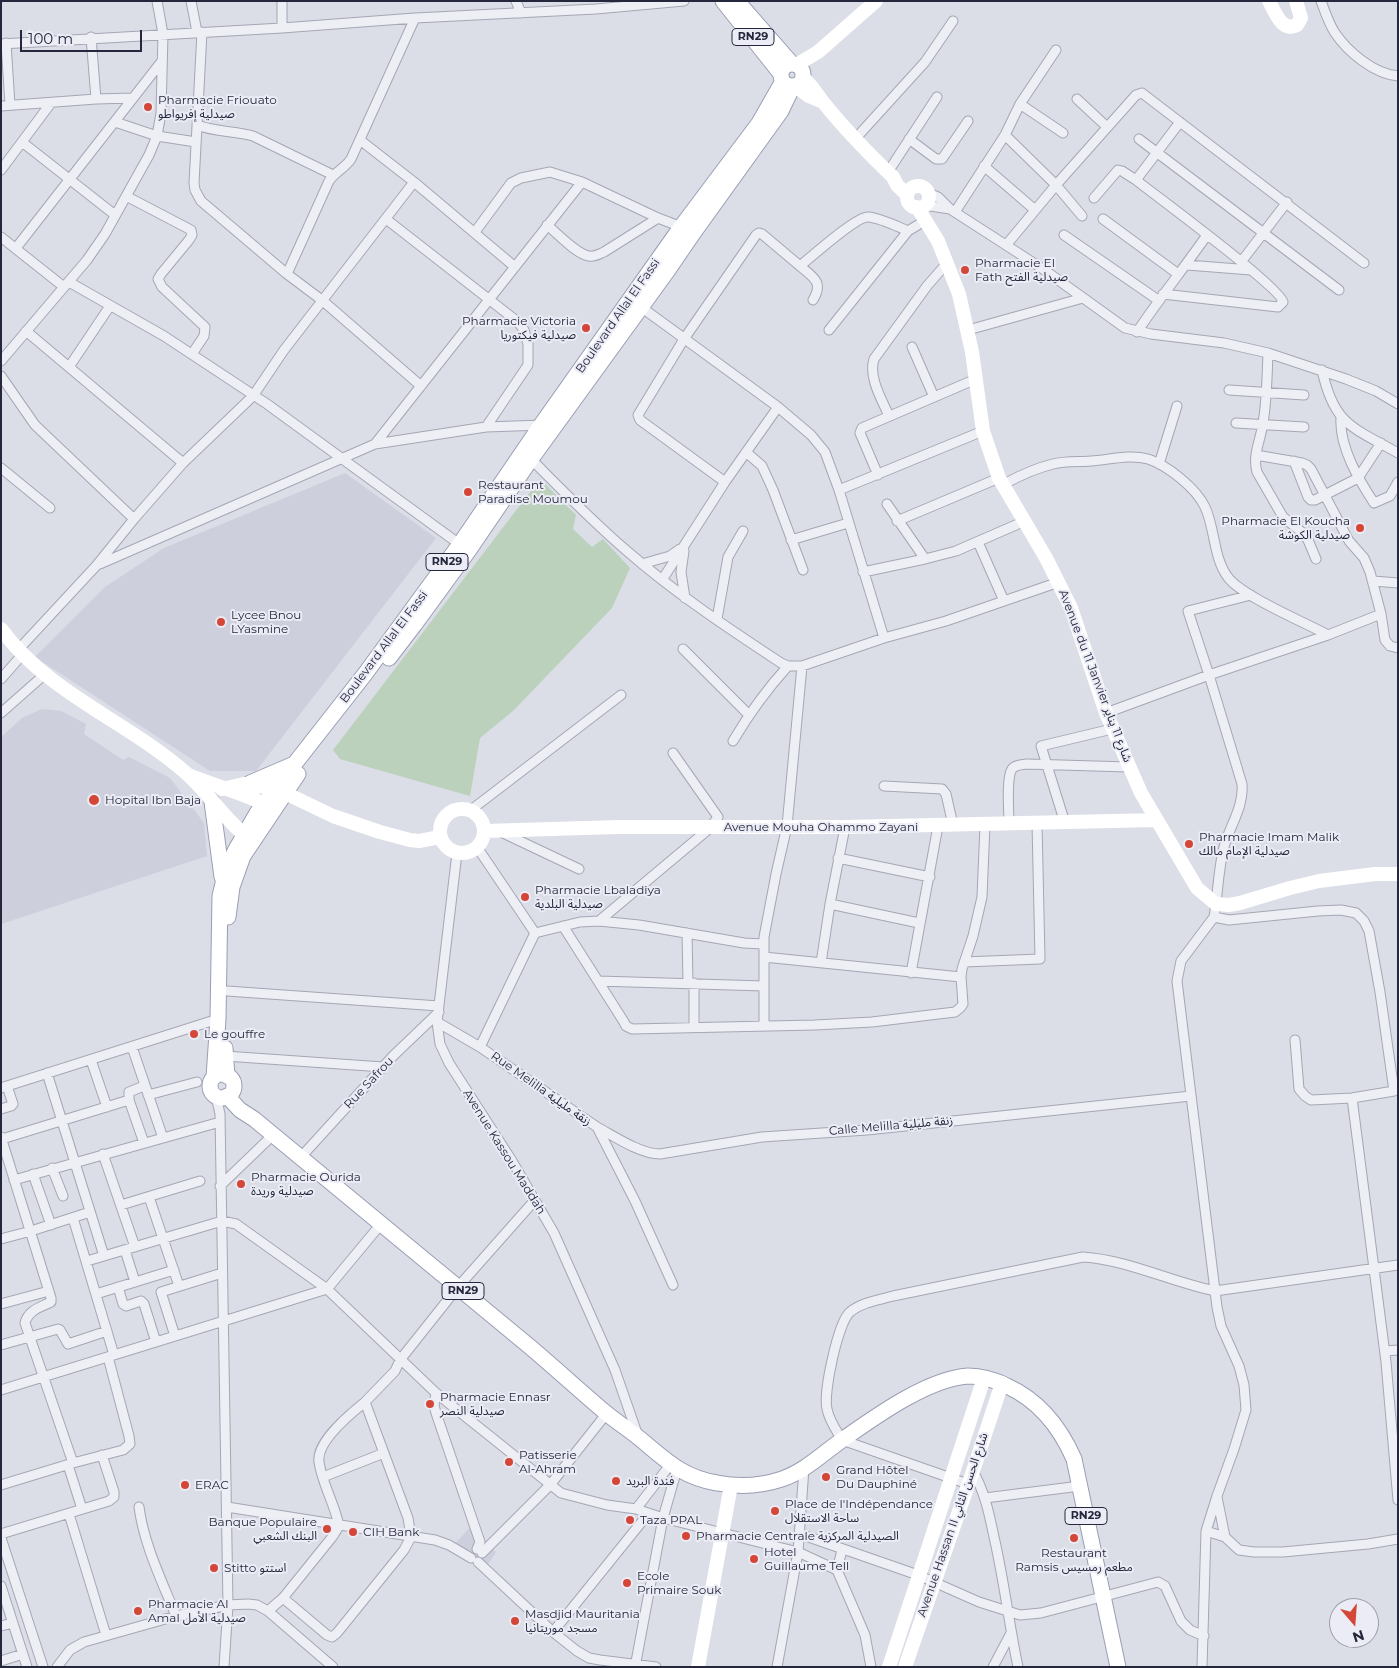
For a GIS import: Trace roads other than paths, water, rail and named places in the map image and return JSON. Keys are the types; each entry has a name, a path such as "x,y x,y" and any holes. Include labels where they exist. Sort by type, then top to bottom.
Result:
{"main road":[{"name":"RN29","path":"723,1 793,76"},
{"name":"RN29","path":"737,1 793,76"},
{"name":"Boulevard Allal El Fassi","path":"279,791 319,746 415,624 464,547 548,425 688,230 793,76"},
{"name":"Boulevard Allal El Fassi","path":"224,1088 218,1019 220,896 222,882 230,860 248,838 279,791 293,765 464,547 530,459 548,425 641,307 688,230"},
{"path":"250,784 293,765"},
{"path":"212,802 222,882"},
{"name":"Boulevard Allal El Fassi","path":"224,1088 227,923 232,887 248,838"},
{"name":"RN29","path":"224,1088 240,1110 301,1157 607,1413 674,1467 703,1480 731,1485 750,1485 769,1482 793,1474 916,1392 938,1383 967,1376 984,1378 1007,1386 1036,1404 1051,1418 1064,1438 1074,1459 1118,1667"}],"street":[{"path":"1,361 97,247 149,155 157,136 161,113 162,34 157,1"},
{"path":"191,1 200,32 194,183 197,196 287,274 323,300 421,386"},
{"path":"282,1 282,28"},
{"path":"516,1 521,13"},
{"path":"133,98 5,106 4,44 91,37 282,28 415,18 596,9 684,1"},
{"path":"876,1 793,76 809,96 822,100 891,174 902,178 918,197 953,210"},
{"path":"1269,1 1280,21 1289,27 1297,25 1300,18 1296,1"},
{"path":"1320,1 1332,28 1346,46 1368,64 1390,75 1398,76"},
{"path":"287,274 329,180 348,163 360,140 415,18"},
{"path":"856,138 925,62 953,21"},
{"path":"91,37 96,99"},
{"path":"953,210 1005,135 1020,104 1056,50"},
{"path":"16,248 162,60"},
{"path":"1007,244 1056,185 1139,93 1144,94 1287,202 1364,263"},
{"path":"891,174 909,139 937,98"},
{"path":"1077,99 1107,127"},
{"path":"1,170 51,103"},
{"path":"1020,104 1063,133"},
{"path":"909,139 936,159 942,159 968,121"},
{"path":"115,122 157,136 196,142"},
{"path":"1136,180 1180,122"},
{"path":"197,125 204,128 253,136 333,175"},
{"path":"1005,135 1056,185 1082,216"},
{"path":"1139,139 1338,290"},
{"path":"360,140 414,182 515,267"},
{"path":"22,142 115,215"},
{"path":"984,166 1035,210"},
{"path":"1064,235 1161,297 1278,307 1282,304 1282,298 1252,270 1122,171 1118,170 1094,198"},
{"path":"475,232 511,183 515,180 550,172 582,182 688,230"},
{"path":"1,679 20,652 183,463 253,396 284,350 414,182"},
{"path":"375,444 582,182"},
{"path":"126,196 191,230 192,235 189,240 158,280 205,327 204,336 192,354"},
{"path":"918,197 938,197 953,210 1007,244 1125,328 1137,332 1224,343 1268,353 1322,370 1376,392 1398,404"},
{"name":"Avenue du 11 Janvier شارع 11 يناير","path":"918,197 926,220 938,241 959,294 968,330 984,431 1001,481 1059,582 1071,608 1112,729 1141,793 1197,888 1215,911"},
{"path":"1241,262 1287,202"},
{"path":"800,266 864,217 869,217 908,231"},
{"path":"547,225 579,252 587,256 595,256 658,218"},
{"path":"386,219 518,322 524,330 528,344 528,365 486,426"},
{"path":"1103,219 1178,274"},
{"path":"829,330 908,231 926,220"},
{"path":"725,482 640,420 638,415 684,339 759,233 814,279 819,287 813,300"},
{"path":"1137,332 1206,235"},
{"path":"1,237 67,284 110,306 192,354 267,404 464,547"},
{"path":"889,416 874,378 872,366 874,359 927,286 947,264"},
{"path":"1187,264 1252,270"},
{"path":"968,330 1083,298"},
{"path":"69,367 110,306"},
{"path":"641,307 778,407 811,435 825,452 839,490 884,638"},
{"path":"26,331 183,463"},
{"path":"912,347 934,397"},
{"path":"1268,353 1267,392 1255,464 1257,472 1283,517 1303,533 1316,559"},
{"path":"1322,370 1331,402 1341,418 1356,430 1398,453"},
{"path":"1,376 35,426 134,519"},
{"path":"878,474 860,430 976,379"},
{"path":"1229,390 1304,395"},
{"path":"1159,464 1178,406"},
{"path":"662,580 725,482 778,407"},
{"path":"1341,418 1340,432 1358,478 1374,504 1390,496 1398,482"},
{"path":"1236,423 1304,427"},
{"path":"96,566 375,444 486,426 548,425"},
{"path":"839,490 984,431"},
{"path":"1294,461 1308,497 1315,500 1358,478 1381,443"},
{"path":"746,452 762,466 803,570"},
{"path":"1256,455 1307,464 1349,541 1364,558 1373,581 1381,614 1384,640 1390,646 1398,648"},
{"path":"897,521 1001,481 1054,464 1132,457 1147,459 1159,464 1185,482 1199,496 1206,507 1220,560 1227,576 1236,586 1328,635"},
{"path":"530,459 642,564 685,598 781,664 788,666 802,666 884,638 946,621 1059,582"},
{"path":"1,468 50,508"},
{"path":"887,504 925,560"},
{"path":"863,572 925,560 978,542 1025,521"},
{"path":"791,540 848,523"},
{"path":"717,619 728,557 743,531"},
{"path":"978,542 1004,601"},
{"path":"642,564 670,556 685,546"},
{"path":"685,546 681,572 685,598"},
{"path":"1373,581 1398,583"},
{"path":"1202,1667 1206,1531 1246,1410 1244,1385 1239,1366 1221,1326 1215,1291 1177,981 1178,969 1186,954 1215,911 1224,845 1242,799 1242,792 1239,771 1188,611 1251,595"},
{"path":"1106,713 1209,675 1328,635 1381,614"},
{"path":"1,629 20,652 44,675 156,750 187,774 232,824 248,838"},
{"path":"684,649 749,715"},
{"path":"733,741 749,715 788,666"},
{"path":"764,1025 764,944 776,874 787,826 802,666"},
{"path":"1,713 44,675"},
{"path":"471,810 621,694"},
{"path":"1065,823 1046,765 1041,747 1042,744 1112,729"},
{"path":"599,921 710,828 718,817 674,753"},
{"path":"1009,824 1011,770 1018,765 1128,766"},
{"path":"187,774 269,806"},
{"path":"222,789 250,784 279,791 334,816 388,834 419,841 440,837"},
{"path":"884,786 942,789 946,794 953,826"},
{"path":"457,809 471,810 481,818 484,831 483,838 477,847 469,852 457,853 446,847 440,837 441,822 445,816 457,809"},
{"name":"Avenue Mouha Ohammo Zayani","path":"484,831 501,832 619,827 953,826 1157,820"},
{"path":"964,962 1040,959 1037,823"},
{"path":"562,926 629,1028 764,1025 815,1026 872,1022 955,1012 962,1004 961,977 982,897 985,825"},
{"path":"911,973 938,826"},
{"path":"821,963 838,858 845,827"},
{"path":"501,832 579,869"},
{"path":"477,847 535,933"},
{"name":"Avenue Kassou Maddah","path":"457,853 437,1022 440,1044 449,1063 512,1161 554,1233 597,1328 620,1384 639,1438"},
{"path":"838,858 930,877"},
{"path":"1215,911 1319,881 1375,874 1398,874"},
{"path":"830,904 919,923"},
{"path":"1215,911 1229,920 1243,920 1285,914 1341,910 1356,913 1364,921 1369,931 1380,992 1394,1091 1352,1098 1310,1100 1299,1088 1295,1040"},
{"path":"480,1047 535,933 580,922 599,921 639,925 764,944"},
{"path":"687,933 694,1027"},
{"path":"764,957 961,977"},
{"path":"598,981 764,986"},
{"path":"227,991 439,1009"},
{"name":"Rue Safrou","path":"301,1157 439,1009"},
{"path":"1,1109 13,1104 4,1087 218,1019"},
{"name":"Rue Melilla زنقة مليلية","path":"437,1022 480,1047 597,1127 635,1201 673,1285"},
{"path":"132,1047 163,1138"},
{"path":"225,1056 383,1067"},
{"path":"91,1060 107,1108"},
{"path":"47,1074 104,1256"},
{"path":"148,1095 197,1082"},
{"path":"144,1086 129,1092 129,1100 144,1143"},
{"path":"224,1088 220,1118 228,1605 224,1667"},
{"name":"Calle Melilla زنقة مليلية","path":"597,1127 632,1146 650,1153 660,1154 762,1137 867,1130 1192,1096"},
{"path":"1352,1098 1385,1351 1398,1500"},
{"path":"82,1509 71,1464 26,1319 37,1308 51,1302 2,1138 129,1100"},
{"path":"14,1180 163,1138 220,1118"},
{"path":"220,1186 274,1135"},
{"path":"103,1154 135,1247"},
{"path":"52,1168 63,1196"},
{"path":"33,1174 50,1225"},
{"path":"121,1205 200,1181"},
{"path":"149,1196 179,1286"},
{"path":"268,1610 283,1598 339,1526 318,1460 324,1443 395,1371 400,1360 458,1287 535,1200"},
{"path":"1,1238 31,1231 90,1212"},
{"path":"1,1486 123,1450 130,1444 107,1331 73,1218"},
{"path":"87,1262 222,1221 232,1222 327,1290 436,1393 561,1493 576,1498 636,1510 798,1552 837,1570"},
{"path":"1,1390 327,1290 381,1224"},
{"path":"125,1250 136,1282"},
{"path":"968,1484 842,1440 826,1408 826,1389 842,1324 849,1313 863,1305 893,1296 1083,1258 1099,1258 1131,1266 1215,1291 1398,1265"},
{"path":"96,1294 174,1270"},
{"path":"161,1292 222,1273"},
{"path":"155,1276 174,1336"},
{"path":"118,1287 123,1304 126,1306 141,1301 144,1304 156,1342"},
{"path":"1,1304 49,1291"},
{"path":"1,1345 59,1329 68,1344 107,1331"},
{"path":"1385,1351 1398,1350"},
{"name":"Avenue Hassan II شارع الحسن الثاني","path":"889,1667 984,1378"},
{"name":"Avenue Hassan II شارع الحسن الثاني","path":"905,1667 968,1484 1007,1386"},
{"path":"436,1393 434,1405 436,1413 480,1542 477,1555"},
{"path":"283,1598 327,1635 332,1637 385,1576 411,1537 408,1518 364,1402"},
{"path":"477,1555 550,1485 607,1413"},
{"path":"323,1477 384,1453"},
{"path":"1,1534 69,1514 114,1498 114,1492 102,1455"},
{"path":"636,1510 674,1467"},
{"path":"636,1666 674,1467"},
{"path":"777,1667 798,1552 804,1468"},
{"path":"973,1471 982,1487 985,1498 1018,1667"},
{"path":"698,1667 731,1485"},
{"path":"985,1498 1080,1486"},
{"path":"1217,1496 1225,1537"},
{"path":"140,1507 141,1521 148,1544 176,1616"},
{"path":"227,1507 436,1540 477,1555 553,1632 576,1651 590,1658 636,1666 656,1667"},
{"path":"69,1514 106,1635"},
{"path":"553,1632 648,1514"},
{"path":"1206,1531 1225,1537 1239,1550 1254,1552 1326,1548 1398,1539"},
{"path":"800,1534 918,1575 979,1602 1020,1615 1028,1615 1158,1582 1162,1583 1181,1621 1190,1630 1204,1636"},
{"path":"1,1538 43,1667"},
{"path":"842,1550 837,1570 865,1636 871,1667"},
{"path":"2,1589 22,1654 28,1667"},
{"path":"57,1667 65,1656 78,1645 106,1635 176,1616 228,1605 248,1604 268,1610 333,1667"},
{"path":"1,1626 13,1623"},
{"path":"993,1667 1011,1633"},
{"path":"1,1661 22,1654"}],"place":[{"name":"Pharmacie Friouato صيدلية إفريواطو","path":"148,107"},
{"name":"Pharmacie El Fath صيدلية الفتح","path":"965,270"},
{"name":"Pharmacie Victoria صيدلية فيكتوريا","path":"586,328"},
{"name":"Restaurant Paradise Moumou","path":"468,492"},
{"name":"Pharmacie El Koucha صيدلية الكوشة","path":"1360,528"},
{"name":"Lycee Bnou LYasmine","path":"221,622"},
{"name":"Hopital Ibn Baja","path":"94,800"},
{"name":"Pharmacie Imam Malik صيدلية الإمام مالك","path":"1189,844"},
{"name":"Pharmacie Lbaladiya صيدلية البلدية","path":"525,897"},
{"name":"Le gouffre","path":"194,1034"},
{"name":"Pharmacie Ourida صيدلية وريدة","path":"241,1184"},
{"name":"Pharmacie Ennasr صيدلية النصر","path":"430,1404"},
{"name":"Patisserie Al-Ahram","path":"509,1462"},
{"name":"Grand Hôtel Du Dauphiné","path":"826,1477"},
{"name":"فندة البريد","path":"616,1481"},
{"name":"ERAC","path":"185,1485"},
{"name":"Place de l'Indépendance ساحة الاستقلال","path":"775,1511"},
{"name":"Taza PPAL","path":"630,1520"},
{"name":"Banque Populaire البنك الشعبي","path":"327,1529"},
{"name":"CIH Bank","path":"353,1532"},
{"name":"Pharmacie Centrale الصيدلية المركزية","path":"686,1536"},
{"name":"Restaurant Ramsis مطعم رمسيس","path":"1074,1538"},
{"name":"Hotel Guillaume Tell","path":"754,1559"},
{"name":"Stitto استتو","path":"214,1568"},
{"name":"Ecole Primaire Souk","path":"627,1583"},
{"name":"Pharmacie Al Amal صيدلية الأمل","path":"138,1611"},
{"name":"Masdjid Mauritania مسجد موريتانيا","path":"515,1621"}]}
